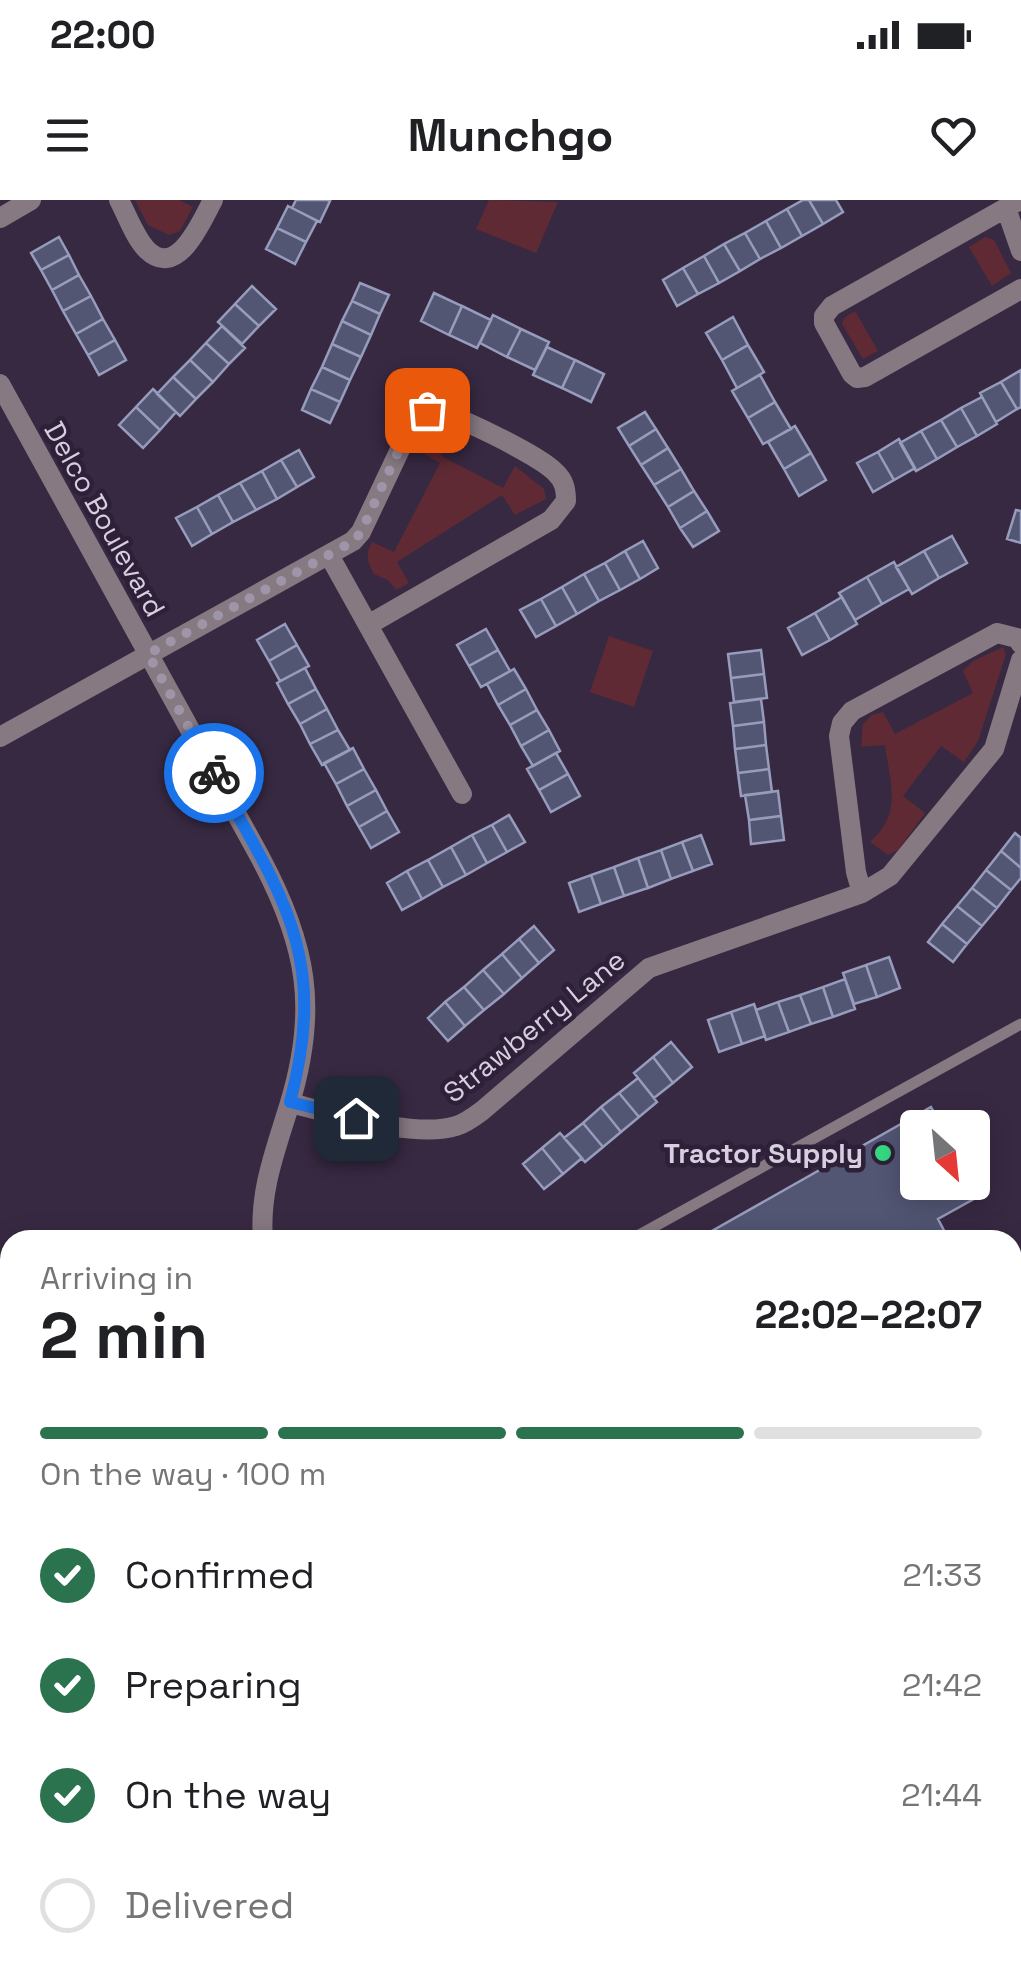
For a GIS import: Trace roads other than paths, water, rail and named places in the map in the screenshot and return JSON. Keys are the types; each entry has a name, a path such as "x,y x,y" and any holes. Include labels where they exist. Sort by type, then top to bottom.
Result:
{"street":[{"path":"0,218 31,200"},
{"path":"119,200 147,250 159,256 172,256 183,250 213,200"},
{"path":"1021,251 1013,204 832,306 824,323 852,374 865,377 1021,290"},
{"name":"Delco Boulevard","path":"0,384 276,888 300,950 305,1034 264,1191 263,1230"},
{"path":"0,738 329,555 361,532 412,422 427,410 447,412 546,463 561,479 566,500 550,520 368,624"},
{"path":"329,555 462,794"},
{"path":"862,892 853,852 840,736 842,723 852,711 997,633 1017,638 1021,644"},
{"name":"Strawberry Lane","path":"290,1102 398,1126 427,1130 456,1126 483,1110 649,968 862,892 890,876 994,749 1021,660"}],"lane":[{"path":"648,1230 1021,1024"}],"place":[{"name":"Tractor Supply","path":"883,1153"}]}
